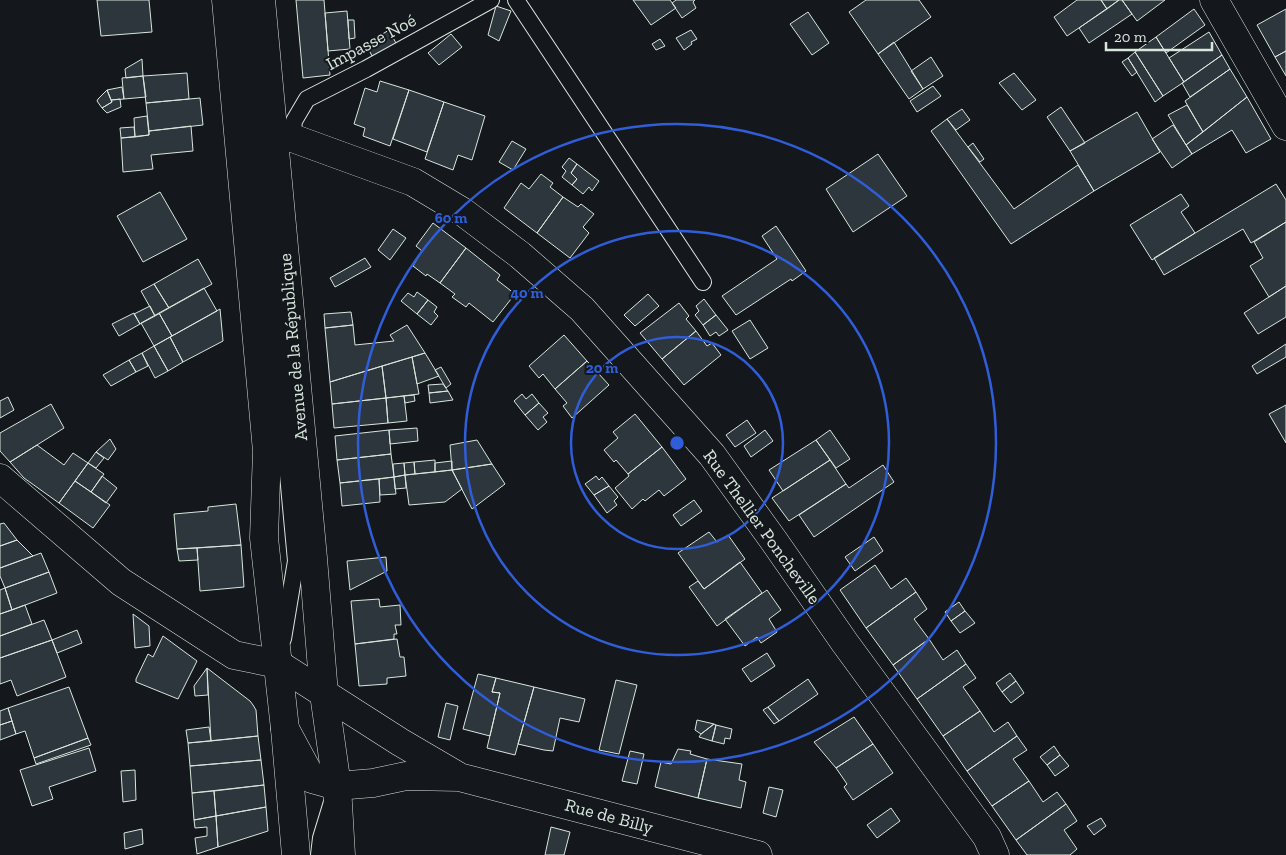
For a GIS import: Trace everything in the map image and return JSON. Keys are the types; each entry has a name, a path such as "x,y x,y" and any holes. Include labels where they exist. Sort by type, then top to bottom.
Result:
{"street":[{"name":"Avenue de la République","path":"226,0 267,451 264,538 285,729 296,855"},
{"name":"Avenue de la République","path":"261,0 282,134 324,694 337,786 341,855"},
{"path":"1214,0 1286,126"},
{"name":"Rue Thellier Poncheville","path":"282,134 413,182 463,212 520,255 582,309 712,455 845,643 987,837 995,855"},
{"path":"0,478 120,582 234,655 278,664"},
{"name":"Rue de Billy","path":"278,664 459,777"},
{"path":"285,729 312,779 337,786"},
{"name":"Rue de Billy","path":"337,786 373,783 406,776 459,777 758,855"}],"lane":[{"path":"244,0 296,561 278,664"},
{"name":"Impasse Noé","path":"282,134 294,121 307,99 366,69 491,0"},
{"path":"516,0 703,282"},
{"path":"319,855 321,838 337,786"}],"building":[{"path":"97,0 149,0 152,32 101,36"},
{"path":"296,0 324,0 330,75 303,78"},
{"path":"633,0 670,0 676,8 651,25"},
{"path":"676,0 695,0 693,2 696,8 682,18 672,3"},
{"path":"866,0 919,0 931,17 878,54 849,12"},
{"path":"1077,0 1101,0 1107,9 1067,36 1054,17"},
{"path":"1101,0 1119,0 1107,9"},
{"path":"1119,0 1122,0 1132,14 1089,43 1079,28"},
{"path":"1122,0 1165,0 1137,21"},
{"path":"496,6 511,11 499,41 488,35"},
{"path":"1194,9 1205,25 1166,53 1156,37"},
{"path":"1286,9 1286,51 1275,57 1257,25"},
{"path":"347,11 350,49 328,51 325,13"},
{"path":"808,12 829,43 812,55 790,24"},
{"path":"348,20 354,20 355,38 349,39"},
{"path":"389,30 397,45 373,58 366,44"},
{"path":"691,30 697,39 691,42 692,44 684,50 676,38"},
{"path":"1209,32 1222,55 1184,82 1169,58"},
{"path":"451,34 462,47 439,65 428,53"},
{"path":"1156,37 1184,82 1163,96 1135,52"},
{"path":"660,39 665,46 656,50 652,44"},
{"path":"894,42 923,89 909,99 878,54"},
{"path":"1286,51 1286,76 1275,57"},
{"path":"1135,52 1163,96 1155,102 1128,58"},
{"path":"1222,55 1230,69 1190,97 1182,83"},
{"path":"931,57 943,76 923,89 911,71"},
{"path":"1128,58 1137,72 1132,76 1122,62"},
{"path":"142,59 143,76 126,78 125,69"},
{"path":"1230,69 1247,97 1203,132 1185,101"},
{"path":"187,73 189,99 146,103 143,76"},
{"path":"1014,73 1036,100 1022,110 999,83"},
{"path":"143,76 146,97 124,99 122,78"},
{"path":"380,81 409,90 390,146 363,136 365,128 354,124 365,88 377,92"},
{"path":"933,86 941,96 917,112 910,101"},
{"path":"122,87 124,99 111,100 107,90"},
{"path":"107,90 112,102 102,108 97,101"},
{"path":"409,90 444,102 427,152 393,139"},
{"path":"1247,97 1271,139 1246,153 1232,130 1192,154 1186,145"},
{"path":"200,98 203,125 149,131 146,103"},
{"path":"120,99 121,107 107,113 102,108 112,102 111,100"},
{"path":"444,102 485,116 472,160 458,155 453,170 425,159"},
{"path":"1187,105 1203,132 1186,145 1168,115"},
{"path":"1061,107 1085,143 1070,151 1047,117"},
{"path":"962,109 970,120 956,130 947,119"},
{"path":"1137,112 1160,152 1094,191 1070,151"},
{"path":"147,116 149,135 135,137 134,118"},
{"path":"947,119 1014,209 1078,165 1094,191 1011,244 931,131"},
{"path":"1173,125 1192,154 1172,168 1152,139"},
{"path":"191,126 193,151 151,155 153,169 123,172 121,138 149,135 149,131"},
{"path":"134,127 135,137 121,138 120,128"},
{"path":"512,141 526,149 513,170 499,162"},
{"path":"973,143 984,159 980,162 968,147"},
{"path":"878,154 907,196 853,232 826,189"},
{"path":"569,158 577,164 571,173 577,179 572,185 562,177 566,171 562,167"},
{"path":"577,164 599,181 592,191 589,187 583,194 572,185 577,179 571,173"},
{"path":"541,174 553,183 550,187 563,197 537,233 504,208 521,183 529,189"},
{"path":"1276,184 1286,200 1286,222 1251,243 1243,229 1164,275 1154,258"},
{"path":"160,192 187,239 143,262 117,216"},
{"path":"1181,194 1189,206 1181,212 1195,233 1152,260 1130,225"},
{"path":"563,197 578,207 581,204 594,214 583,227 589,233 570,258 537,233"},
{"path":"1286,222 1286,286 1269,297 1250,266 1263,258 1254,242"},
{"path":"433,223 466,248 440,283 427,274 426,276 413,266 422,251 416,246"},
{"path":"776,226 806,271 736,315 722,296 777,259 762,236"},
{"path":"393,229 406,238 390,260 378,250"},
{"path":"466,248 500,275 497,280 515,294 493,322 469,303 466,307 452,297 455,294 440,283"},
{"path":"365,258 371,267 335,287 330,278"},
{"path":"198,259 212,284 169,308 154,284"},
{"path":"154,284 169,308 155,316 141,291"},
{"path":"1286,286 1286,317 1258,334 1244,313"},
{"path":"204,288 217,311 172,336 159,313"},
{"path":"417,292 428,300 417,314 401,301 408,293 414,297"},
{"path":"648,294 659,306 635,326 624,315"},
{"path":"704,299 716,315 703,325 695,315 699,311 696,306"},
{"path":"428,300 437,307 434,312 438,316 431,325 417,314"},
{"path":"679,303 689,316 686,319 696,331 662,359 640,333"},
{"path":"150,306 155,316 140,324 134,314"},
{"path":"220,309 223,341 183,362 170,337"},
{"path":"351,312 353,325 325,328 324,314"},
{"path":"134,313 140,324 119,336 112,324"},
{"path":"159,313 172,336 154,346 141,323"},
{"path":"716,315 728,330 719,336 716,332 710,336 703,325"},
{"path":"750,320 768,348 750,359 732,331"},
{"path":"353,325 355,345 394,341 390,335 407,325 425,353 330,382 325,328"},
{"path":"696,331 707,346 712,343 721,355 684,385 662,359"},
{"path":"564,335 587,361 555,389 543,374 539,378 529,366"},
{"path":"170,337 183,362 168,371 154,346"},
{"path":"1286,344 1286,357 1257,374 1252,366"},
{"path":"154,346 168,371 155,378 142,353"},
{"path":"142,353 148,366 136,372 129,360"},
{"path":"425,353 439,376 417,384 412,357"},
{"path":"412,357 419,394 386,398 382,366"},
{"path":"129,360 136,372 111,386 103,375"},
{"path":"587,361 609,385 572,418 563,406 567,403 555,389"},
{"path":"382,366 386,398 332,404 330,382"},
{"path":"441,367 451,384 446,388 435,370"},
{"path":"443,384 448,391 429,393 428,385"},
{"path":"448,391 453,400 430,403 429,393"},
{"path":"522,394 526,399 532,394 539,403 525,415 514,401"},
{"path":"414,395 415,401 405,403 404,396"},
{"path":"404,396 407,421 388,423 386,398"},
{"path":"8,397 14,410 0,418 0,401"},
{"path":"386,398 388,423 334,428 332,404"},
{"path":"539,403 548,413 543,417 547,422 538,430 525,415"},
{"path":"51,404 64,428 10,462 0,451 0,433"},
{"path":"1286,405 1286,443 1269,414"},
{"path":"635,414 662,447 628,474 604,450 618,438 613,432"},
{"path":"747,420 756,433 735,447 726,435"},
{"path":"417,428 418,441 390,444 389,430"},
{"path":"389,430 391,454 337,460 335,436"},
{"path":"765,430 773,441 751,457 744,446"},
{"path":"830,430 850,459 836,468 816,440"},
{"path":"110,439 116,449 108,460 96,452"},
{"path":"477,440 492,464 452,470 450,445"},
{"path":"816,440 830,460 783,491 769,470"},
{"path":"37,445 64,465 73,453 88,463 59,503 24,478 10,462"},
{"path":"662,447 686,479 664,496 659,490 645,501 643,499 632,509 615,488 629,476 628,474"},
{"path":"96,452 104,458 96,468 88,463"},
{"path":"391,454 394,477 340,483 337,460"},
{"path":"435,460 435,472 415,474 414,462"},
{"path":"830,460 846,484 789,521 772,498"},
{"path":"452,461 452,470 435,472 435,463"},
{"path":"414,462 415,474 405,475 404,463"},
{"path":"88,463 104,474 91,492 75,481"},
{"path":"404,463 405,475 394,477 393,464"},
{"path":"492,464 505,484 472,509 452,470"},
{"path":"883,465 894,482 814,537 799,515 846,484 849,488"},
{"path":"452,470 462,489 445,502 409,505 405,475"},
{"path":"405,475 406,488 395,489 394,477"},
{"path":"102,476 117,488 106,503 91,492"},
{"path":"596,476 599,480 602,477 609,486 594,495 585,484"},
{"path":"394,477 396,494 380,495 379,479"},
{"path":"379,479 380,502 342,506 340,483"},
{"path":"75,481 110,505 93,528 59,503"},
{"path":"609,486 618,497 614,501 617,505 607,513 594,495"},
{"path":"694,500 702,511 681,526 673,515"},
{"path":"236,504 241,545 177,549 174,514 208,511 208,507"},
{"path":"4,523 17,540 0,546 0,524"},
{"path":"709,532 717,542 728,535 745,559 704,589 678,553"},
{"path":"874,537 883,551 855,571 845,557"},
{"path":"17,540 33,556 0,568 0,546"},
{"path":"241,545 244,587 200,591 197,548"},
{"path":"197,548 198,560 179,561 177,549"},
{"path":"41,553 49,572 5,588 0,576 0,568"},
{"path":"386,557 387,571 350,590 347,561"},
{"path":"740,562 762,593 717,626 689,587 698,581 704,589"},
{"path":"875,565 891,589 906,578 916,592 866,628 840,590"},
{"path":"49,572 57,593 12,610 5,588"},
{"path":"5,588 12,610 0,614 0,590"},
{"path":"767,590 781,610 769,619 777,632 761,643 757,637 745,646 725,619"},
{"path":"916,592 927,609 914,619 929,639 893,665 866,628"},
{"path":"379,599 380,607 400,605 401,625 395,625 397,634 394,634 394,639 355,644 351,601"},
{"path":"959,602 965,611 951,621 945,612"},
{"path":"25,605 32,624 0,636 0,614"},
{"path":"965,611 975,623 960,633 951,621"},
{"path":"133,614 149,626 150,646 135,648"},
{"path":"44,620 52,640 0,658 0,636"},
{"path":"77,630 82,643 57,653 52,640"},
{"path":"163,636 197,661 178,699 136,682 148,654 153,657"},
{"path":"397,639 400,657 404,657 406,676 387,678 387,684 359,686 355,644"},
{"path":"929,639 943,660 957,650 966,664 917,699 893,665"},
{"path":"52,640 66,677 17,696 11,680 0,684 0,658"},
{"path":"767,653 775,666 751,682 742,669"},
{"path":"966,664 976,678 963,687 980,711 943,736 917,699"},
{"path":"207,668 208,695 195,696 194,686"},
{"path":"207,668 250,701 256,710 258,736 211,741"},
{"path":"1010,673 1016,681 1002,692 996,683"},
{"path":"478,674 496,678 492,692 500,693 490,736 463,729"},
{"path":"496,678 534,687 515,755 487,748 500,693 492,692"},
{"path":"808,679 818,694 779,721 768,707"},
{"path":"616,680 637,685 619,754 599,750"},
{"path":"1016,681 1024,693 1011,703 1002,692"},
{"path":"69,687 88,738 34,758 25,731 16,734 8,708"},
{"path":"534,687 585,699 579,722 560,718 553,751 518,744"},
{"path":"446,703 458,706 450,740 438,737"},
{"path":"768,707 779,721 774,724 763,710"},
{"path":"8,708 12,721 0,725 0,711"},
{"path":"980,711 994,732 1008,722 1017,736 967,771 943,736"},
{"path":"854,717 873,744 836,768 814,742"},
{"path":"697,720 714,724 701,734 695,730"},
{"path":"12,721 16,734 0,740 0,725"},
{"path":"714,724 716,725 712,741 699,737 701,734"},
{"path":"716,725 732,729 730,739 725,738 724,744 712,741"},
{"path":"209,727 211,741 188,743 186,730"},
{"path":"258,736 261,760 190,766 188,743"},
{"path":"1017,736 1027,750 1013,759 1029,781 992,806 967,771"},
{"path":"88,738 91,745 36,764 34,758"},
{"path":"873,744 893,773 853,800 844,787 847,784 836,768"},
{"path":"1054,746 1060,755 1047,765 1040,757"},
{"path":"89,748 96,771 49,787 53,799 32,806 20,770"},
{"path":"678,749 691,751 690,754 707,759 698,798 655,787 661,762 671,764"},
{"path":"630,751 644,754 637,784 622,781"},
{"path":"1060,755 1069,766 1055,776 1047,765"},
{"path":"707,759 742,764 739,780 746,782 741,808 698,798"},
{"path":"261,760 264,785 192,793 190,766"},
{"path":"135,770 136,800 123,802 121,771"},
{"path":"1029,781 1043,802 1057,792 1066,804 1016,840 992,806"},
{"path":"264,785 266,807 216,816 214,791"},
{"path":"769,787 783,790 776,817 763,813"},
{"path":"214,791 216,816 194,820 192,793"},
{"path":"1066,804 1077,821 1064,830 1077,849 1070,855 1027,855 1016,840"},
{"path":"266,807 268,831 218,847 216,816"},
{"path":"891,808 900,821 877,838 867,825"},
{"path":"216,816 218,847 197,854 195,838 207,836 207,827 195,828 194,820"},
{"path":"1101,818 1106,826 1094,835 1087,826"},
{"path":"551,827 570,832 564,855 545,855"},
{"path":"142,829 143,844 125,849 124,833"}]}
